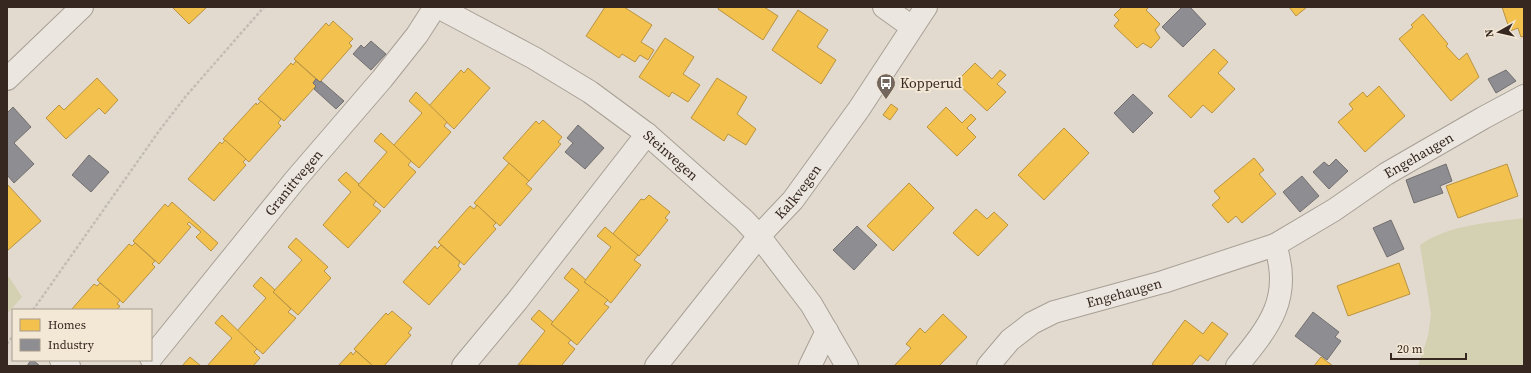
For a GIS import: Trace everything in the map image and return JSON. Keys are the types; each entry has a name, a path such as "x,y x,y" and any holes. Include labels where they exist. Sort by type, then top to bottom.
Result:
{"street":[{"path":"7,79 82,7"},
{"name":"Granittvegen","path":"152,357 296,180 418,35 435,7"},
{"name":"Steinvegen","path":"438,7 541,62 590,92 647,134 744,220 759,236 811,304 847,366"},
{"path":"884,7 912,27"},
{"name":"Kalkvegen","path":"656,366 759,236 793,200 859,109 926,7"},
{"name":"Engehaugen","path":"988,366 1010,340 1032,322 1054,312 1163,282 1275,245 1334,210 1386,174 1524,96"},
{"path":"463,366 517,301 647,134"},
{"path":"1237,366 1254,345 1275,314 1281,288 1280,260 1275,245"},
{"path":"810,366 827,331"}],"path":[{"path":"34,309 186,96 264,7"}],"shaded area":[{"path":"1524,218 1524,366 1418,366 1428,336 1431,314 1420,245 1431,238 1457,229 1484,223"},
{"path":"7,277 9,277 22,297 7,314"}],"building: Homes":[{"path":"172,7 207,7 189,24"},
{"path":"605,7 624,7 652,25 641,42 654,50 648,60 640,55 635,62 622,54 619,58 586,36"},
{"path":"719,7 764,7 778,16 763,40 718,9"},
{"path":"1122,7 1149,7 1146,10 1160,24 1155,30 1160,38 1151,48 1143,43 1137,48 1114,26 1119,20 1114,15"},
{"path":"1289,7 1307,7 1296,16"},
{"path":"1502,7 1524,7 1524,36 1521,37 1518,28 1510,31"},
{"path":"798,10 828,30 817,47 836,60 821,84 772,50"},
{"path":"1423,14 1448,44 1446,46 1459,60 1467,53 1479,77 1451,101 1399,39 1413,27 1411,25"},
{"path":"333,21 353,39 349,43 352,46 320,82 294,59 326,23 329,26"},
{"path":"665,38 694,57 683,74 700,85 688,102 672,92 669,97 639,77"},
{"path":"1214,49 1228,62 1218,73 1235,89 1212,113 1203,105 1191,118 1168,96"},
{"path":"296,61 316,79 313,83 316,86 284,121 258,99 291,63 293,65"},
{"path":"975,63 992,79 1000,70 1006,75 997,84 1006,92 987,111 956,82"},
{"path":"468,68 490,88 454,129 429,106 461,70 464,73"},
{"path":"97,78 118,100 105,114 99,108 66,139 46,118 59,105 64,110"},
{"path":"717,78 747,97 737,114 756,129 746,145 728,134 724,141 691,118"},
{"path":"1379,86 1405,116 1365,152 1338,122 1353,109 1349,104 1363,92 1367,97"},
{"path":"416,92 447,122 444,126 451,132 419,168 393,146 422,113 409,101"},
{"path":"261,101 281,119 278,123 281,126 249,162 223,139 256,103 257,105"},
{"path":"891,104 898,109 890,120 883,115"},
{"path":"946,107 962,123 971,114 976,119 967,128 976,137 957,156 927,127"},
{"path":"543,120 562,137 558,142 561,144 529,181 503,158 536,121 539,124"},
{"path":"1064,128 1089,153 1044,200 1018,175"},
{"path":"381,133 411,161 408,165 416,172 384,208 358,185 387,152 374,141"},
{"path":"225,140 246,159 243,162 246,165 214,201 188,179 220,142 222,144"},
{"path":"1254,158 1264,170 1259,174 1276,194 1242,223 1236,216 1228,223 1212,205 1220,198 1214,191"},
{"path":"509,163 529,181 526,184 532,189 500,226 474,203"},
{"path":"1507,164 1518,196 1458,218 1446,186"},
{"path":"346,172 376,201 373,205 381,211 348,248 323,225 351,192 338,180"},
{"path":"909,183 934,208 893,251 867,226"},
{"path":"7,184 41,221 7,251"},
{"path":"649,195 670,212 665,218 668,220 639,256 612,235 641,199 644,200"},
{"path":"172,202 218,243 211,251 196,237 201,232 189,222 187,224 191,227 159,264 133,241 165,204 168,207"},
{"path":"477,205 496,223 493,226 496,229 464,265 438,242 470,206 474,209"},
{"path":"976,209 987,219 994,212 1008,225 978,256 953,233"},
{"path":"605,227 638,255 634,260 641,265 611,303 584,282 611,247 597,236"},
{"path":"296,238 328,267 324,271 331,278 298,315 273,292 302,260 288,247"},
{"path":"135,243 155,261 152,264 155,267 123,303 97,280 129,244 132,246"},
{"path":"441,245 460,262 458,266 461,269 429,305 403,282 435,246 437,249"},
{"path":"1399,263 1410,294 1348,316 1337,286"},
{"path":"572,268 586,280 584,282 608,300 604,304 609,307 577,345 551,324 579,290 564,278"},
{"path":"261,277 275,290 273,292 291,309 288,312 296,318 263,354 237,331 266,298 253,286"},
{"path":"100,283 120,300 117,304 120,306 118,309 72,309 94,284 97,286"},
{"path":"539,310 553,322 551,324 571,340 568,343 575,349 561,366 518,365 545,331 531,319"},
{"path":"392,311 412,328 408,333 411,335 384,366 373,366 354,349 386,313 388,315"},
{"path":"943,314 967,337 939,366 894,366 911,348 906,344 920,328 925,333"},
{"path":"222,315 257,349 254,352 260,358 253,366 207,366 232,338 215,323"},
{"path":"1185,320 1203,334 1212,322 1228,334 1208,361 1200,355 1191,366 1155,366 1152,364"},
{"path":"356,351 373,366 338,366 351,352 353,355"},
{"path":"190,357 201,366 182,366"},
{"path":"1321,357 1333,366 1314,366"}],"building: Industry":[{"path":"1182,7 1190,7 1206,24 1183,47 1162,27"},
{"path":"371,41 386,54 371,70 353,54 361,45 364,48"},
{"path":"1506,70 1516,81 1496,93 1488,79"},
{"path":"316,79 320,82 321,81 344,101 336,109 314,89 316,86 313,83"},
{"path":"1133,94 1153,113 1133,133 1114,113"},
{"path":"13,107 31,127 14,143 34,164 14,183 7,175 7,113"},
{"path":"578,125 604,148 585,169 565,152 573,143 567,138"},
{"path":"89,155 109,172 91,192 72,175"},
{"path":"1336,159 1348,171 1329,189 1313,172 1324,162 1329,166"},
{"path":"1446,164 1452,181 1440,186 1443,193 1414,203 1406,180"},
{"path":"1302,176 1319,196 1300,212 1283,192"},
{"path":"1391,220 1404,249 1387,257 1373,228"},
{"path":"857,226 877,245 854,270 833,250"},
{"path":"1313,312 1339,332 1335,337 1341,341 1327,360 1295,336"},
{"path":"30,361 34,361 40,366 27,366"}],"place":[{"name":"Kopperud","path":"886,100"}]}
